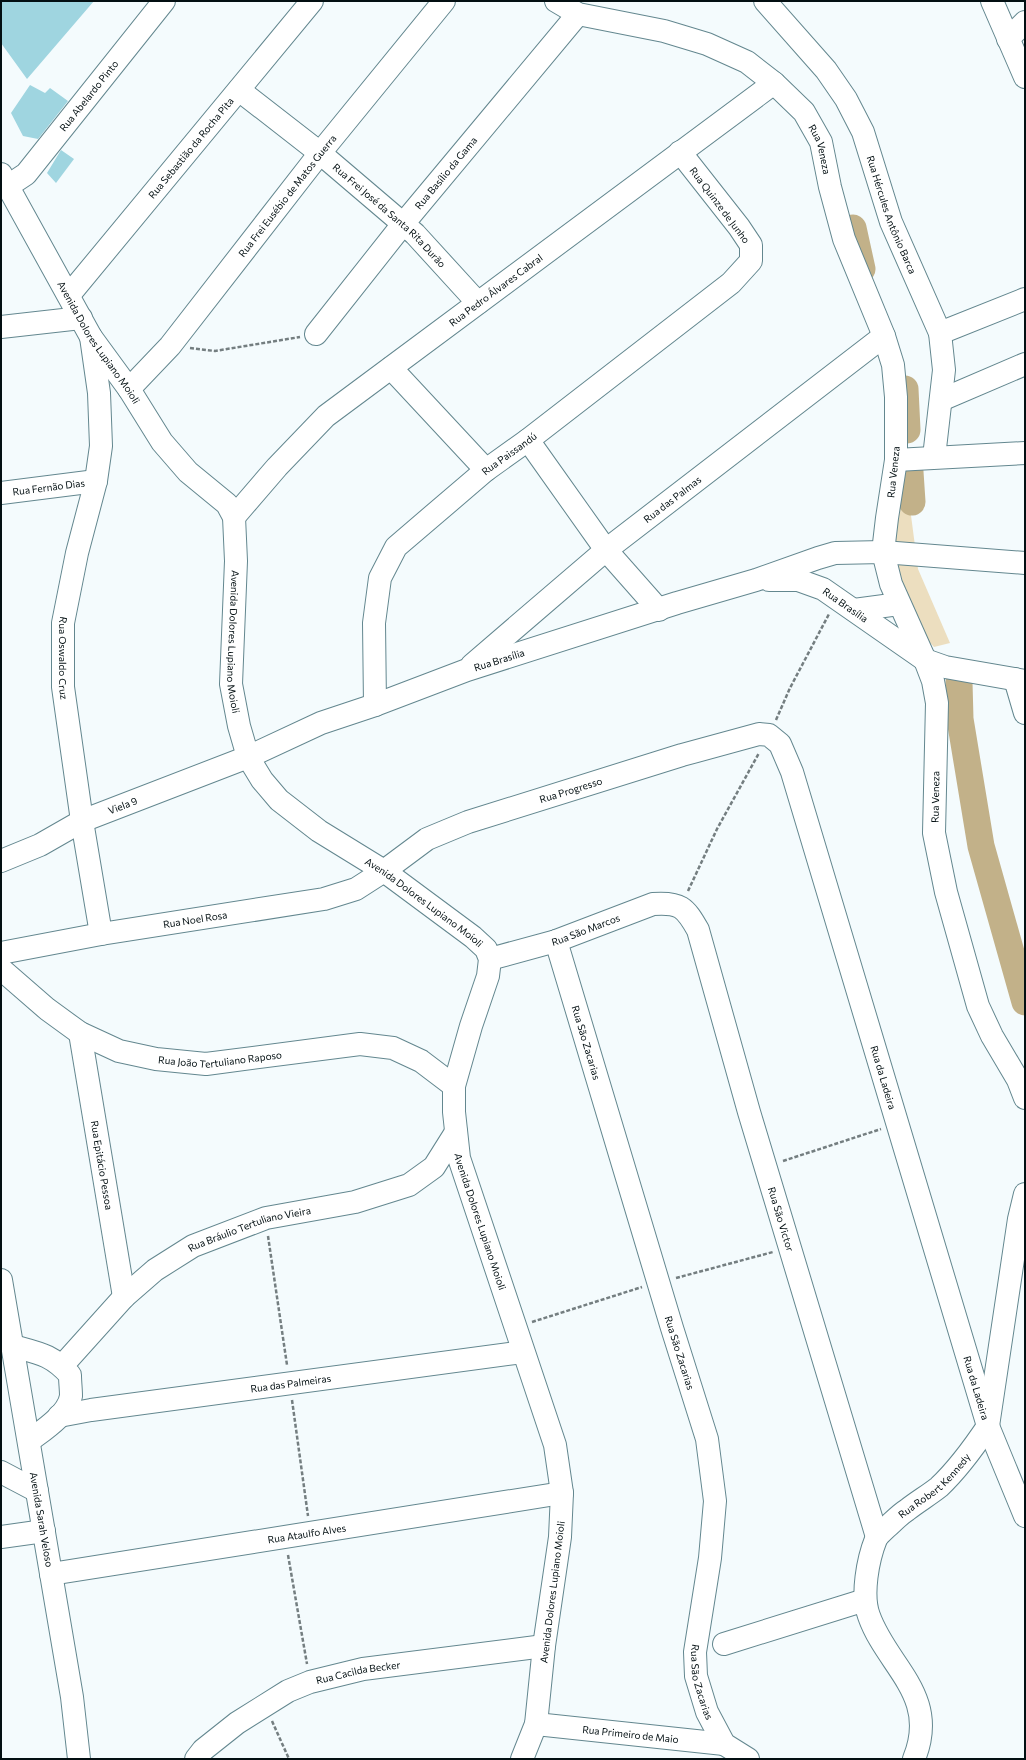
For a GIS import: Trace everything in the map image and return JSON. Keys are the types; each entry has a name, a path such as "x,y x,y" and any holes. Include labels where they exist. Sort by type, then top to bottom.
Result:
{"street":[{"name":"Rua Abelardo Pinto","path":"5,180 26,174 164,1"},
{"name":"Rua Sebastião da Rocha Pita","path":"69,295 312,1"},
{"name":"Rua Frei Eusébio de Matos Guerra","path":"129,389 170,346 320,153 444,1"},
{"name":"Rua Veneza","path":"556,1 578,14 664,31 707,44 747,62 774,83 804,112 821,142 830,188 844,239 884,336 893,365 896,397 896,460 883,552 891,584 933,681 937,703 934,833 946,892 978,1006 992,1036 1018,1080 1025,1098"},
{"path":"992,1 1025,77"},
{"name":"Rua Hércules Antônio Barca","path":"762,3 826,70 846,99 860,125 877,174 891,222 940,333 944,370 934,457"},
{"name":"Rua Basílio da Gama","path":"316,334 403,224 578,14"},
{"path":"1008,39 1025,22"},
{"name":"Rua Pedro Álvares Cabral","path":"234,517 277,467 326,416 774,83"},
{"name":"Rua Frei José da Santa Rita Durão","path":"239,90 320,153 415,234 478,303"},
{"name":"Rua Quinze de Junho","path":"680,152 739,227 751,245 751,261"},
{"name":"Avenida Dolores Lupiano Moioli","path":"5,180 91,337 129,389 162,442 188,472 227,504 234,517 236,561 230,684 239,726 248,757 262,780 280,800 319,831 384,871 473,937 486,949 490,959 488,976 471,1026 454,1086 459,1158 555,1445 562,1493 560,1537 544,1646 536,1724 522,1759"},
{"name":"Rua Paissandú","path":"375,705 374,623 380,578 396,547 486,470 528,440 731,283 751,261"},
{"path":"940,333 1025,299"},
{"path":"1,327 81,318"},
{"name":"Rua das Palmas","path":"467,670 606,550 884,336"},
{"name":"Rua Oswaldo Cruz","path":"91,337 99,393 101,438 96,481 78,552 63,623 63,687 82,821 101,934"},
{"path":"941,400 1025,364"},
{"path":"391,368 486,470"},
{"path":"528,440 606,550 659,610"},
{"path":"896,460 1025,453"},
{"name":"Rua Fernão Dias","path":"1,493 96,481"},
{"name":"Rua Brasília","path":"248,757 320,723 375,705 467,670 677,603 756,580 834,553 883,552 1025,563"},
{"path":"823,589 823,575 828,561 834,553"},
{"name":"Rua Brasília","path":"756,580 798,580 823,589 925,660 945,666 1020,680"},
{"path":"854,610 899,604"},
{"path":"1020,680 1025,714"},
{"name":"Rua Progresso","path":"384,871 427,839 468,822 682,755 759,734 769,735"},
{"name":"Rua da Ladeira","path":"769,735 780,744 792,772 988,1426 1025,1516"},
{"name":"Viela 9","path":"1,861 40,845 82,821 248,757"},
{"name":"Rua Noel Rosa","path":"1,953 101,934 324,899 356,889 384,871"},
{"name":"Rua São Marcos","path":"490,959 556,941 653,904 668,903 681,906"},
{"name":"Rua São Victor","path":"681,906 690,916 698,930 765,1167 877,1537"},
{"name":"Rua São Zacarias","path":"556,941 658,1282 707,1439 714,1501 710,1558 695,1652 696,1676 707,1712 724,1744"},
{"name":"Rua João Tertuliano Raposo","path":"1,969 47,1009 80,1034 119,1052 156,1059 206,1064 360,1044 393,1048 421,1061 454,1086"},
{"name":"Rua Epitácio Pessoa","path":"80,1034 124,1297"},
{"name":"Rua Bráulio Tertuliano Vieira","path":"62,1366 124,1297 155,1270 193,1246 266,1218 355,1202 409,1185 434,1167 456,1132"},
{"name":"Rua Robert Kennedy","path":"877,1537 905,1511 938,1487 970,1454 988,1426 1019,1219 1025,1194"},
{"name":"Avenida Sarah Veloso","path":"1,1280 72,1697 79,1759"},
{"path":"13,1346 43,1354 59,1362 70,1374 71,1398 60,1416 53,1424 29,1440"},
{"name":"Rua das Palmeiras","path":"60,1416 107,1408 523,1352"},
{"path":"1,1472 37,1490"},
{"name":"Rua Ataulfo Alves","path":"51,1574 562,1493"},
{"path":"1,1537 44,1531"},
{"path":"877,1537 866,1580 865,1600 868,1616 912,1688 922,1730 914,1759"},
{"path":"724,1644 865,1600"},
{"name":"Rua Cacilda Becker","path":"196,1759 203,1750 237,1723 288,1691 310,1682 363,1669 544,1646"},
{"name":"Rua Primeiro de Maio","path":"536,1724 724,1744"},
{"path":"724,1744 748,1759"}],"path":[{"path":"170,346 216,351 316,334"},
{"path":"765,1167 898,1124"},
{"path":"548,1317 658,1282 790,1248"},
{"path":"285,1536 310,1682"},
{"path":"265,1705 289,1759"}],"shaded area":[{"path":"909,500 918,569 950,643 934,647 913,624 893,565 895,513"}],"building":[{"path":"1,1 94,1 27,79 1,43"},
{"path":"30,85 45,93 50,88 68,101 38,139 23,136 11,113"},
{"path":"61,150 74,159 56,183 47,173"}],"waterway":[{"path":"853,228 862,269"},
{"path":"905,389 907,430"},
{"path":"910,472 912,502"},
{"path":"959,682 960,719 981,846 1025,1002"}]}
